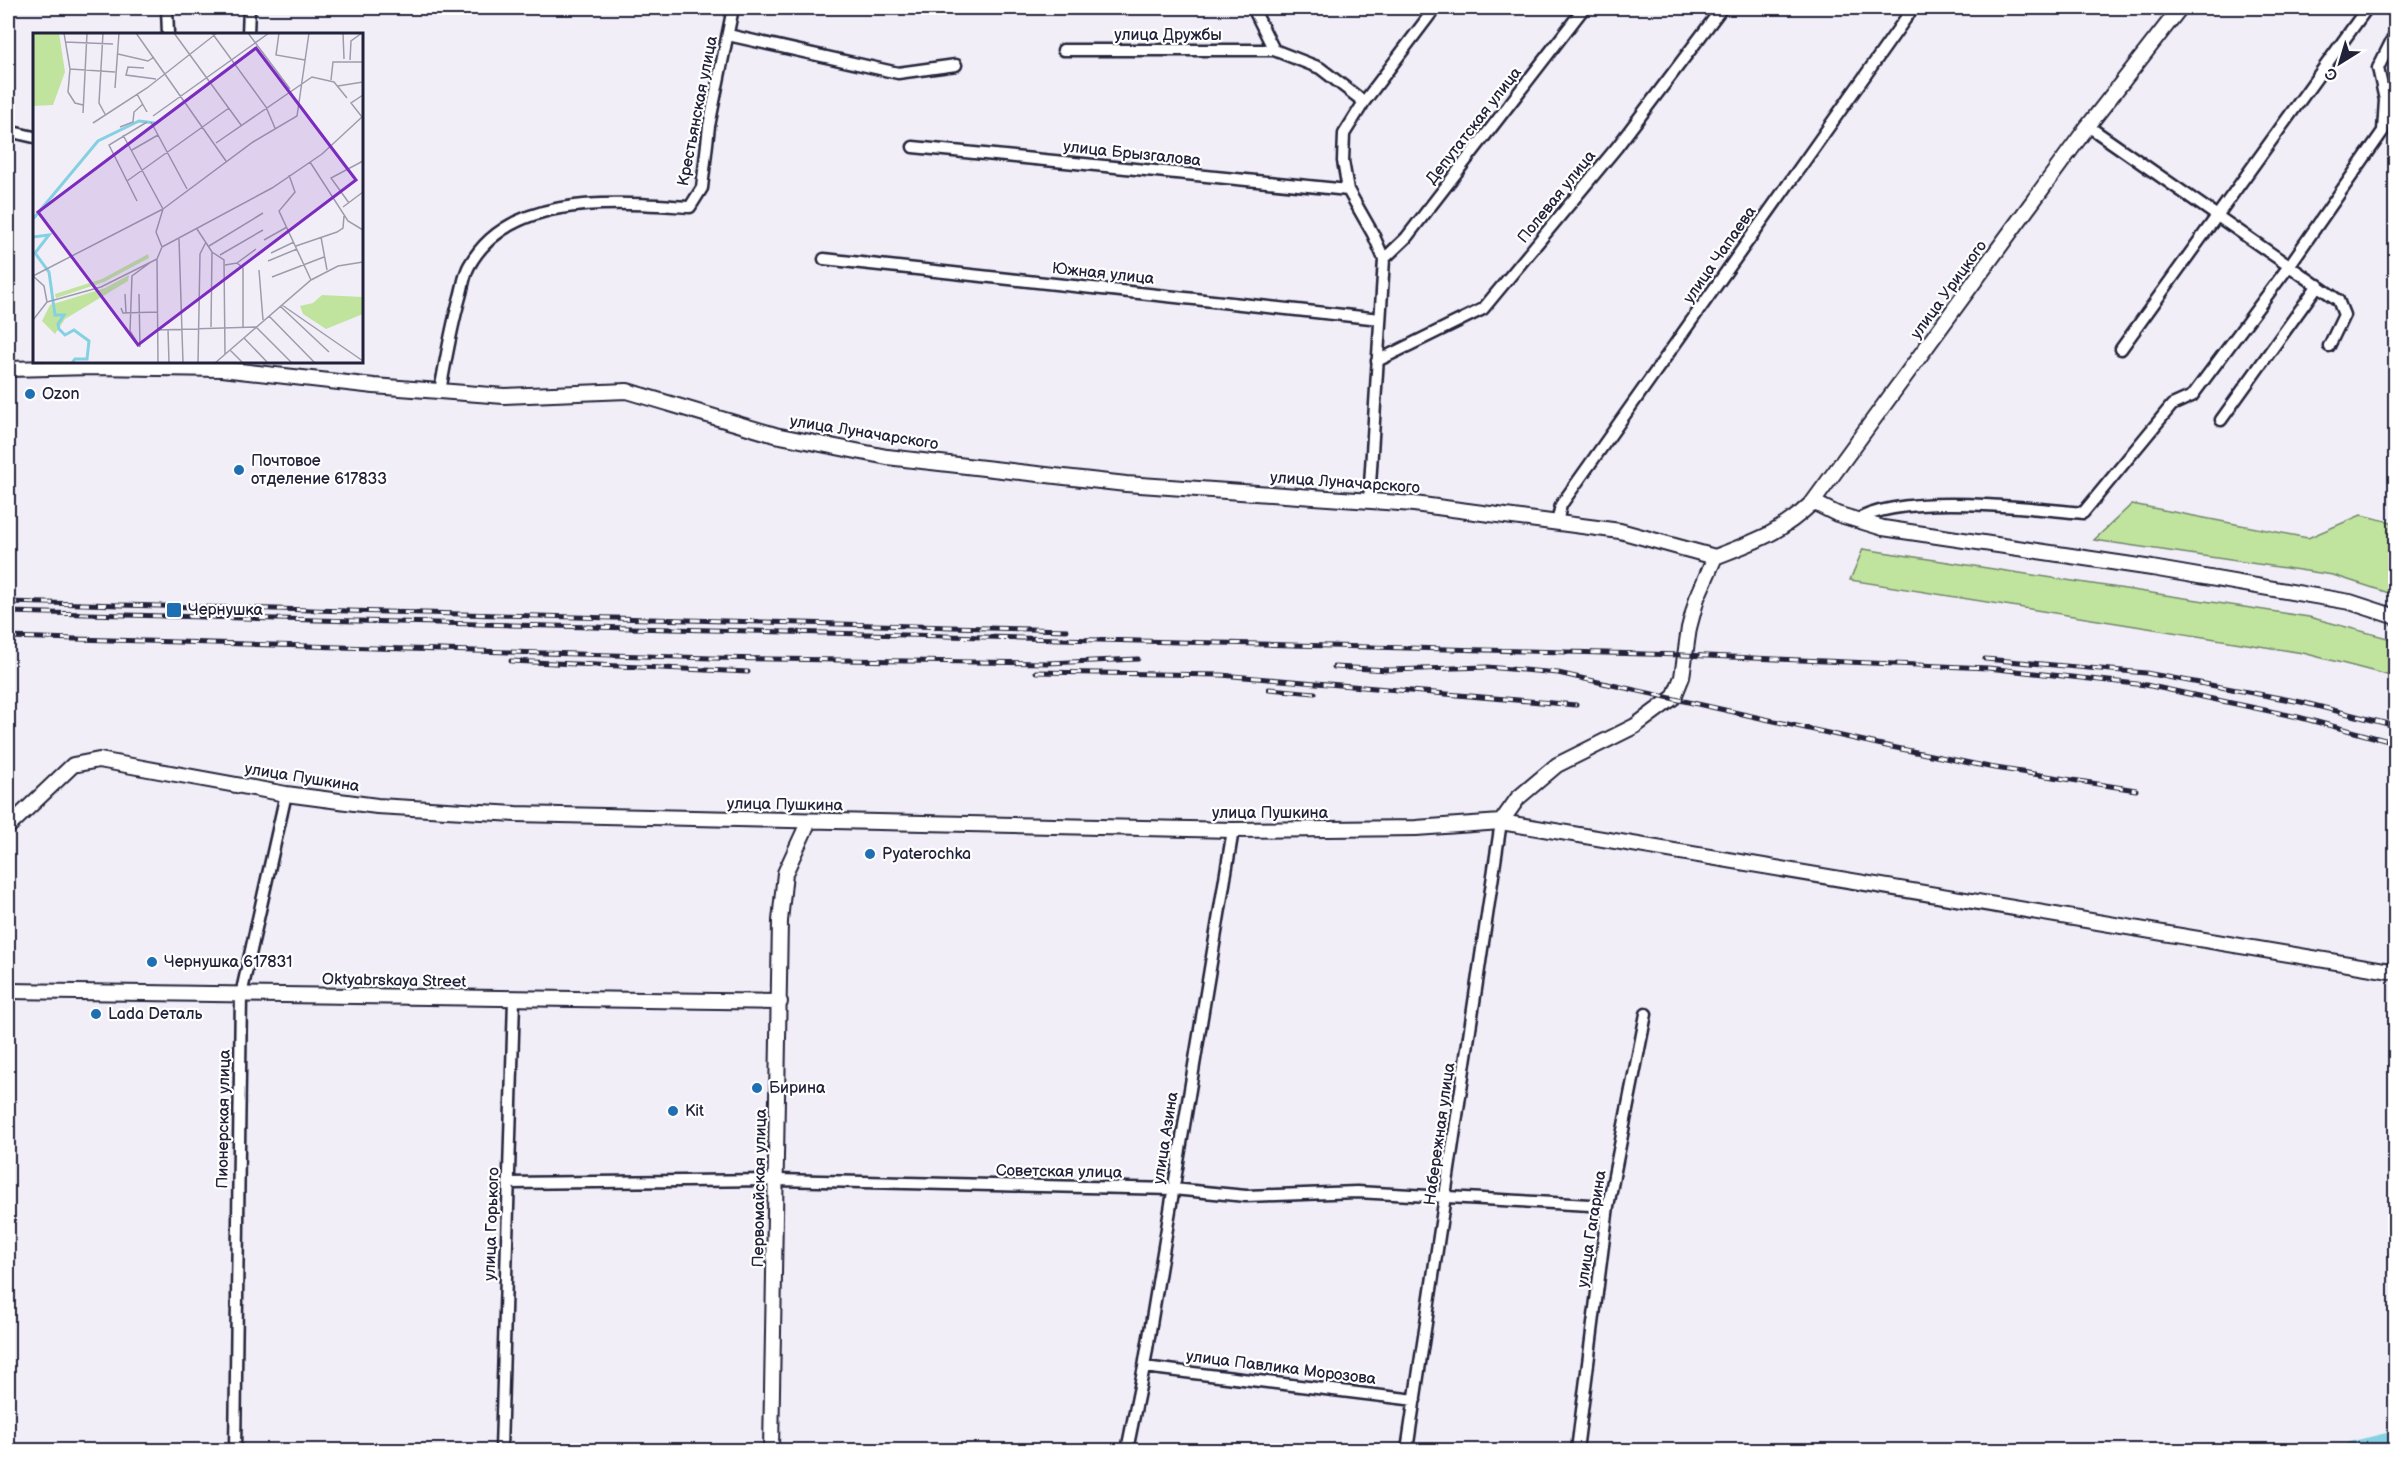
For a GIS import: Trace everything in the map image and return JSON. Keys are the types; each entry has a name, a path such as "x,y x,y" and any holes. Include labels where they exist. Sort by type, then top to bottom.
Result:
{"street":[{"path":"167,8 168,33"},
{"path":"248,33 249,8"},
{"name":"Крестьянская улица","path":"440,391 451,329 468,268 484,243 533,214 612,203 690,207 702,188 709,126 733,8"},
{"path":"1253,8 1274,50"},
{"path":"1369,501 1384,259 1373,234 1348,190 1343,161 1344,135 1364,102 1435,8"},
{"name":"Депутатская улица","path":"1384,259 1406,238 1584,8"},
{"name":"Полевая улица","path":"1377,361 1484,309 1617,147 1722,8"},
{"name":"улица Чапаева","path":"1557,523 1561,505 1914,8"},
{"name":"улица Урицкого","path":"1716,557 1772,535 1794,520 1813,502 2088,126 2180,8"},
{"path":"2121,349 2367,8"},
{"path":"1855,521 1869,512 1887,507 1986,505 2083,513 2172,405 2192,396 2289,266 2383,131 2385,100 2378,68 2396,32"},
{"path":"728,35 898,73 956,65"},
{"name":"улица Дружбы","path":"1062,50 1274,50 1320,68 1364,102"},
{"path":"2088,126 2338,300 2344,315 2329,346"},
{"path":"8,131 33,137"},
{"name":"улица Брызгалова","path":"913,147 1348,190"},
{"name":"Южная улица","path":"824,259 1380,319"},
{"path":"2221,420 2318,285"},
{"name":"улица Луначарского","path":"8,369 224,365 440,391 504,396 627,392 775,435 886,457 1126,484 1369,501 1557,523 1620,531 1689,547 1716,557"},
{"path":"1813,502 1855,521 1883,528 2152,568 2350,602 2396,617"},
{"path":"1501,822 1518,798 1557,765 1635,726 1674,697 1682,677 1689,628 1697,598 1716,557"},
{"name":"улица Пушкина","path":"8,827 73,765 99,760 286,794 377,806 516,814 1233,830 1416,828 1501,822 2396,972"},
{"name":"Пионерская улица","path":"235,1450 241,995 286,794"},
{"name":"Первомайская улица","path":"771,1450 781,893 785,873 808,822"},
{"name":"Набережная улица","path":"1407,1450 1501,822"},
{"name":"улица Азина","path":"1127,1450 1144,1367 1233,830"},
{"name":"Oktyabrskaya Street","path":"8,991 780,1002"},
{"name":"улица Горького","path":"501,1450 514,999"},
{"name":"улица Гагарина","path":"1577,1450 1608,1206 1646,1014"},
{"name":"Советская улица","path":"508,1183 777,1180 1173,1190 1246,1196 1357,1192 1446,1195 1608,1206"},
{"name":"улица Павлика Морозова","path":"1144,1367 1415,1400"}],"green space":[{"path":"2132,504 2308,538 2361,515 2395,523 2395,595 2333,575 2094,540"},
{"path":"1863,549 2309,617 2395,640 2395,677 2303,653 1850,580"}],"waterway":[{"path":"2354,1450 2396,1440"}],"railway":[{"path":"8,602 1067,630"},
{"path":"8,612 1684,655 1988,668 2146,685 2298,717 2396,743"},
{"path":"8,637 712,658 1048,663 1138,659"},
{"path":"1985,659 2146,673 2301,702 2396,726"},
{"path":"511,661 748,672"},
{"path":"1334,667 1389,670 1487,667 1558,673 1989,767 2136,790"},
{"path":"1036,672 1221,675 1576,705"},
{"path":"1269,689 1315,693"}],"place":[{"name":"Ozon","path":"30,394"},
{"name":"Почтовое отделение 617833","path":"239,470"},
{"name":"Чернушка","path":"174,610"},
{"name":"Pyaterochka","path":"870,854"},
{"name":"Чернушка 617831","path":"152,962"},
{"name":"Lada Dеталь","path":"96,1014"},
{"name":"Бирина","path":"757,1088"},
{"name":"Kit","path":"673,1111"}]}
